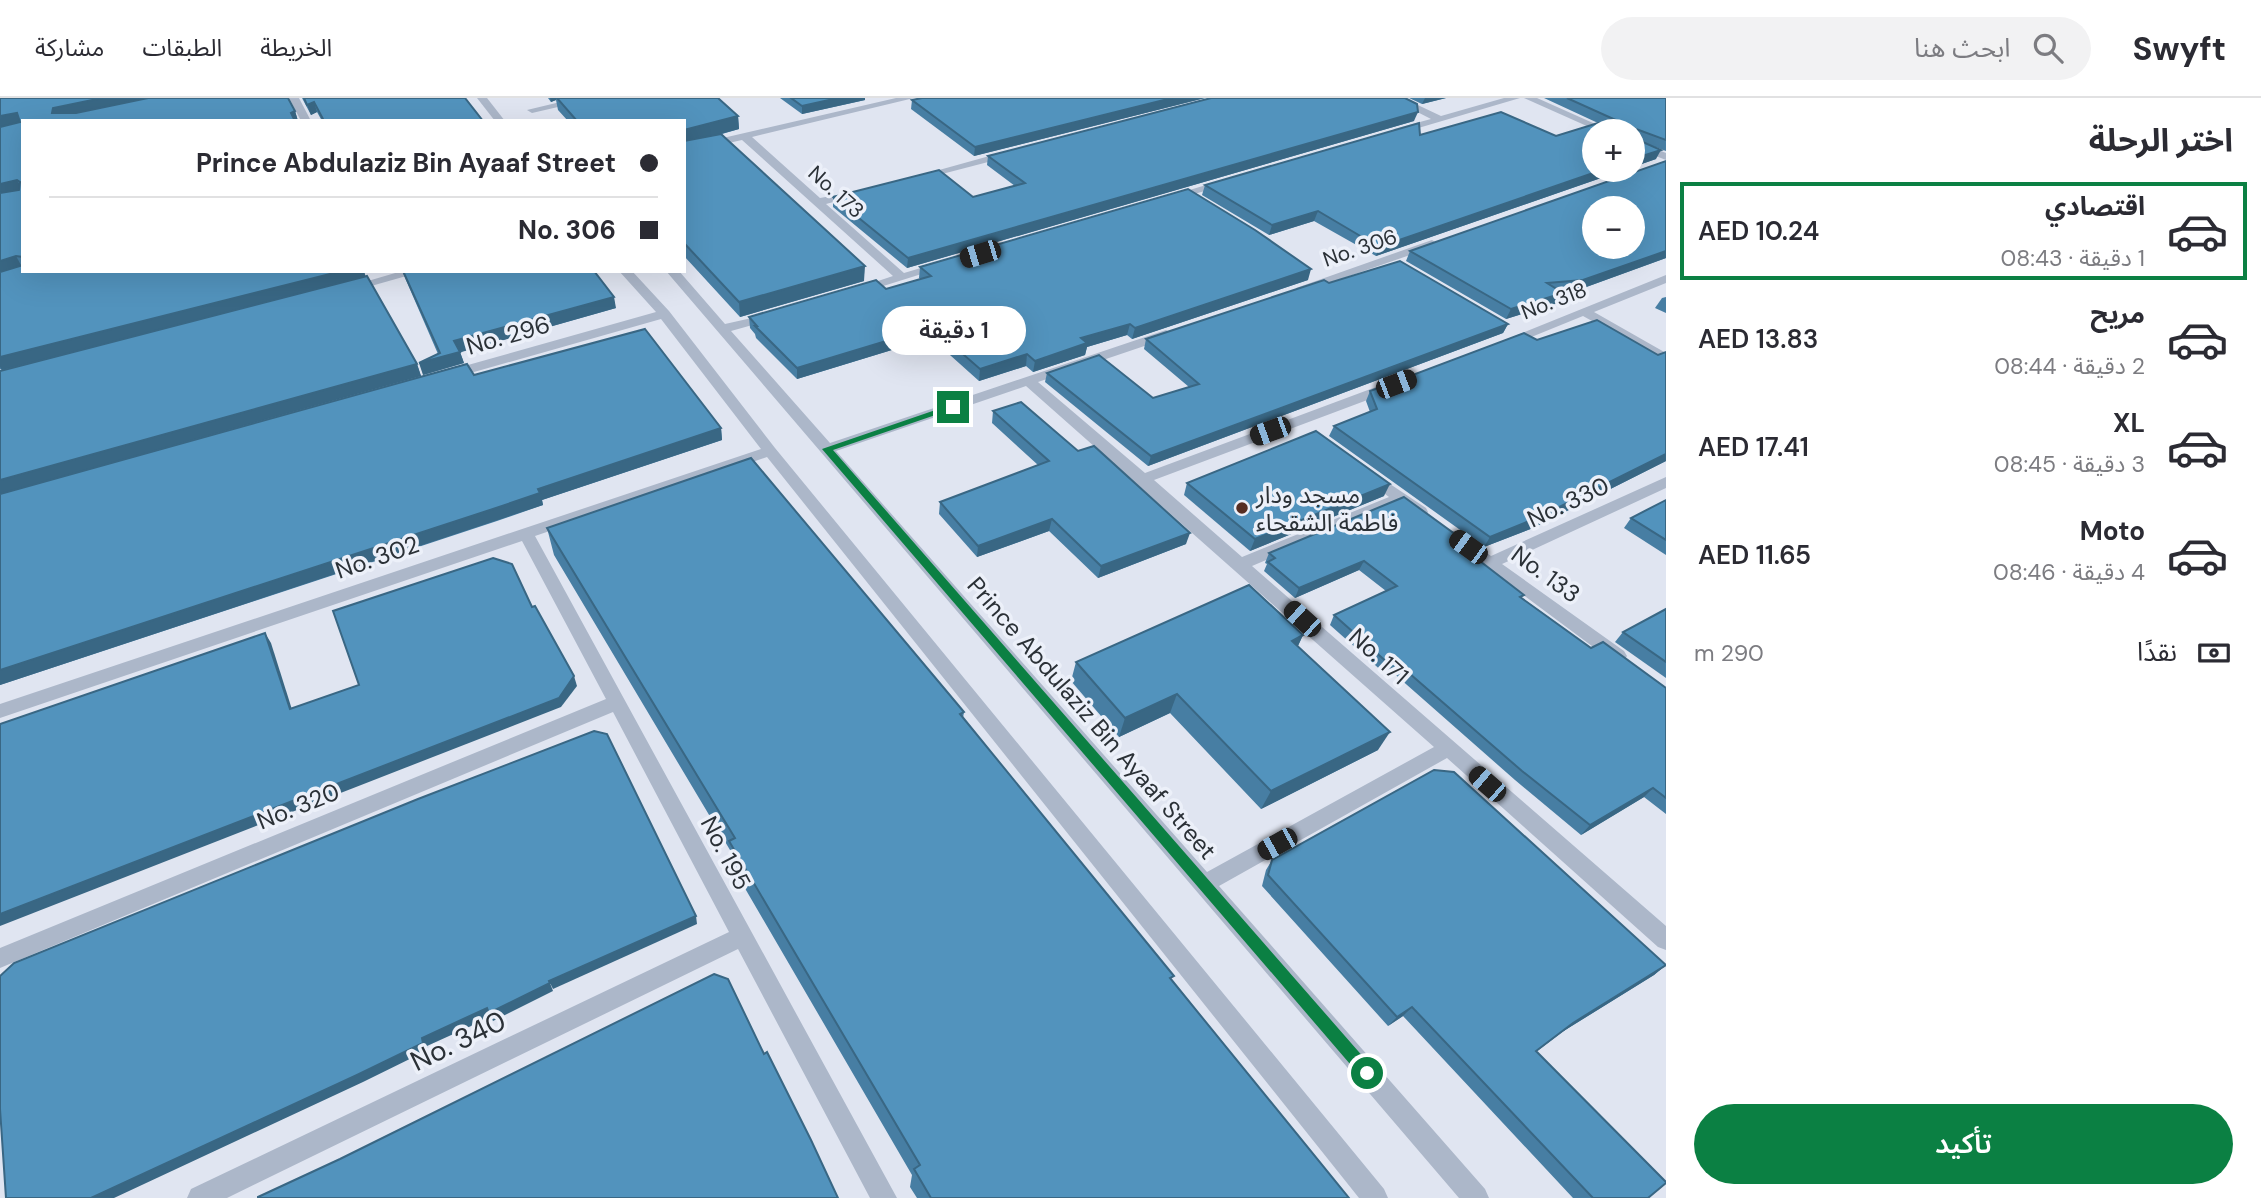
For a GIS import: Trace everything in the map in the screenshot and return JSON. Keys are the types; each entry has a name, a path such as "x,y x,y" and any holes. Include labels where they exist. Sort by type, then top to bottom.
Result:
{"street":[{"path":"294,98 305,119"},
{"path":"482,98 498,119"},
{"path":"539,119 529,107 592,98"},
{"path":"686,150 909,98"},
{"path":"1395,98 1440,119"},
{"path":"1387,134 1516,98"},
{"path":"1528,98 1582,121"},
{"name":"No. 173","path":"744,136 902,277"},
{"path":"1645,151 1662,162"},
{"path":"911,179 1017,152"},
{"path":"1160,201 1240,178"},
{"path":"819,202 872,189"},
{"path":"1186,193 1198,201"},
{"name":"No. 306","path":"1289,292 1322,276 1395,262 1442,240"},
{"path":"851,292 954,262"},
{"path":"627,273 664,314 770,451 1375,1198"},
{"name":"Prince Abdulaziz Bin Ayaaf Street","path":"674,273 1476,1198"},
{"path":"339,291 391,274"},
{"name":"No. 318","path":"1496,346 1515,333 1584,312 1666,279"},
{"path":"722,329 787,311"},
{"path":"1584,312 1666,358"},
{"name":"No. 296","path":"438,378 664,314"},
{"path":"827,449 1185,328"},
{"path":"1143,479 1408,379"},
{"name":"No. 171","path":"1028,381 1666,940"},
{"path":"1296,422 1317,437"},
{"name":"No. 302","path":"0,711 770,451"},
{"name":"No. 133","path":"1359,468 1633,667"},
{"name":"No. 330","path":"1490,563 1666,482"},
{"path":"1240,564 1400,498"},
{"name":"No. 195","path":"525,532 884,1198"},
{"name":"No. 320","path":"0,958 616,703"},
{"path":"1204,884 1447,749"},
{"name":"No. 340","path":"200,1198 741,937"}],"building":[{"path":"0,98 102,98 53,108 52,113 76,113 148,98 288,98 295,111 291,113 294,119 21,119 21,257 0,261 0,193 19,190 20,182 17,180 0,184 0,127 20,122 17,113 0,116"},
{"path":"304,98 465,98 481,119 323,119 314,102 307,105"},
{"path":"557,98 718,98 738,116 686,129 686,119 575,119"},
{"path":"791,98 838,98 802,106"},
{"path":"1172,98 975,147 912,100"},
{"path":"1211,98 1405,98 1417,104 1418,112 908,258 833,197 939,170 973,197 1025,183 988,156"},
{"path":"1567,98 1666,98 1666,140 1645,132 1645,119 1614,119"},
{"path":"1501,112 1556,136 1582,128 1582,177 1379,247 1318,211 1272,225 1205,185 1419,123 1420,135"},
{"path":"721,134 865,266 739,302 686,245 686,141"},
{"path":"1645,143 1661,150 1645,155"},
{"path":"1666,161 1666,251 1645,258 1645,196 1582,196 1582,259 1643,259 1583,280 1547,283 1563,293 1511,309 1410,251 1606,182 1645,182 1645,168"},
{"path":"1188,189 1255,230 1311,269 1135,328 1130,324 1081,338 1087,343 1035,361 1027,354 980,369 932,327 797,368 749,317 876,280 886,289 931,276 920,267"},
{"path":"1400,261 1508,324 1151,456 1047,373 1099,355 1153,398 1199,384 1146,339 1324,280 1329,283"},
{"path":"21,266 21,273 334,273 0,357 0,272"},
{"path":"404,273 596,273 614,297 454,341 460,352 419,363 440,353"},
{"path":"367,276 417,364 0,480 0,371"},
{"path":"1597,320 1658,355 1666,352 1666,454 1539,517 1490,537 1334,426 1377,409 1370,391 1524,333 1537,340"},
{"path":"645,329 721,428 538,489 540,493 493,509 0,670 0,494 467,364 474,375"},
{"path":"1021,402 1078,451 1094,446 1190,533 1101,566 1052,519 978,546 940,502 1049,461 993,411"},
{"path":"1316,431 1390,484 1255,539 1187,483"},
{"path":"751,458 964,712 960,714 1174,976 1170,978 1349,1198 931,1198 914,1169 920,1165 729,841 735,838 547,528"},
{"path":"1404,497 1470,545 1463,548 1524,595 1520,597 1591,648 1603,642 1666,688 1666,798 1653,788 1590,825 1522,771 1395,661 1389,664 1334,615 1397,586 1364,561 1299,588 1268,562 1275,558 1269,553"},
{"path":"1666,500 1666,540 1631,518"},
{"path":"493,558 512,564 532,607 535,606 574,676 559,698 0,914 0,724 265,633 290,709 359,685 333,611"},
{"path":"1249,585 1303,635 1292,641 1390,732 1271,791 1177,694 1125,718 1076,662"},
{"path":"1666,609 1666,662 1623,632"},
{"path":"594,731 607,734 696,916 549,981 550,983 489,1013 487,1008 422,1038 423,1043 357,1075 91,1198 6,1198 0,1109 0,976 14,963 418,799"},
{"path":"1434,770 1454,772 1666,965 1573,1023 1536,1051 1666,1182 1648,1198 1593,1198 1412,1007 1397,1017 1268,875 1272,860"},
{"path":"714,974 728,979 838,1198 258,1198 340,1159"}],"place":[{"name":"مسجد ودار فاطمة الشقحاء","path":"1242,508"}],"route":[{"path":"953,407 827,449 1367,1073"}]}
